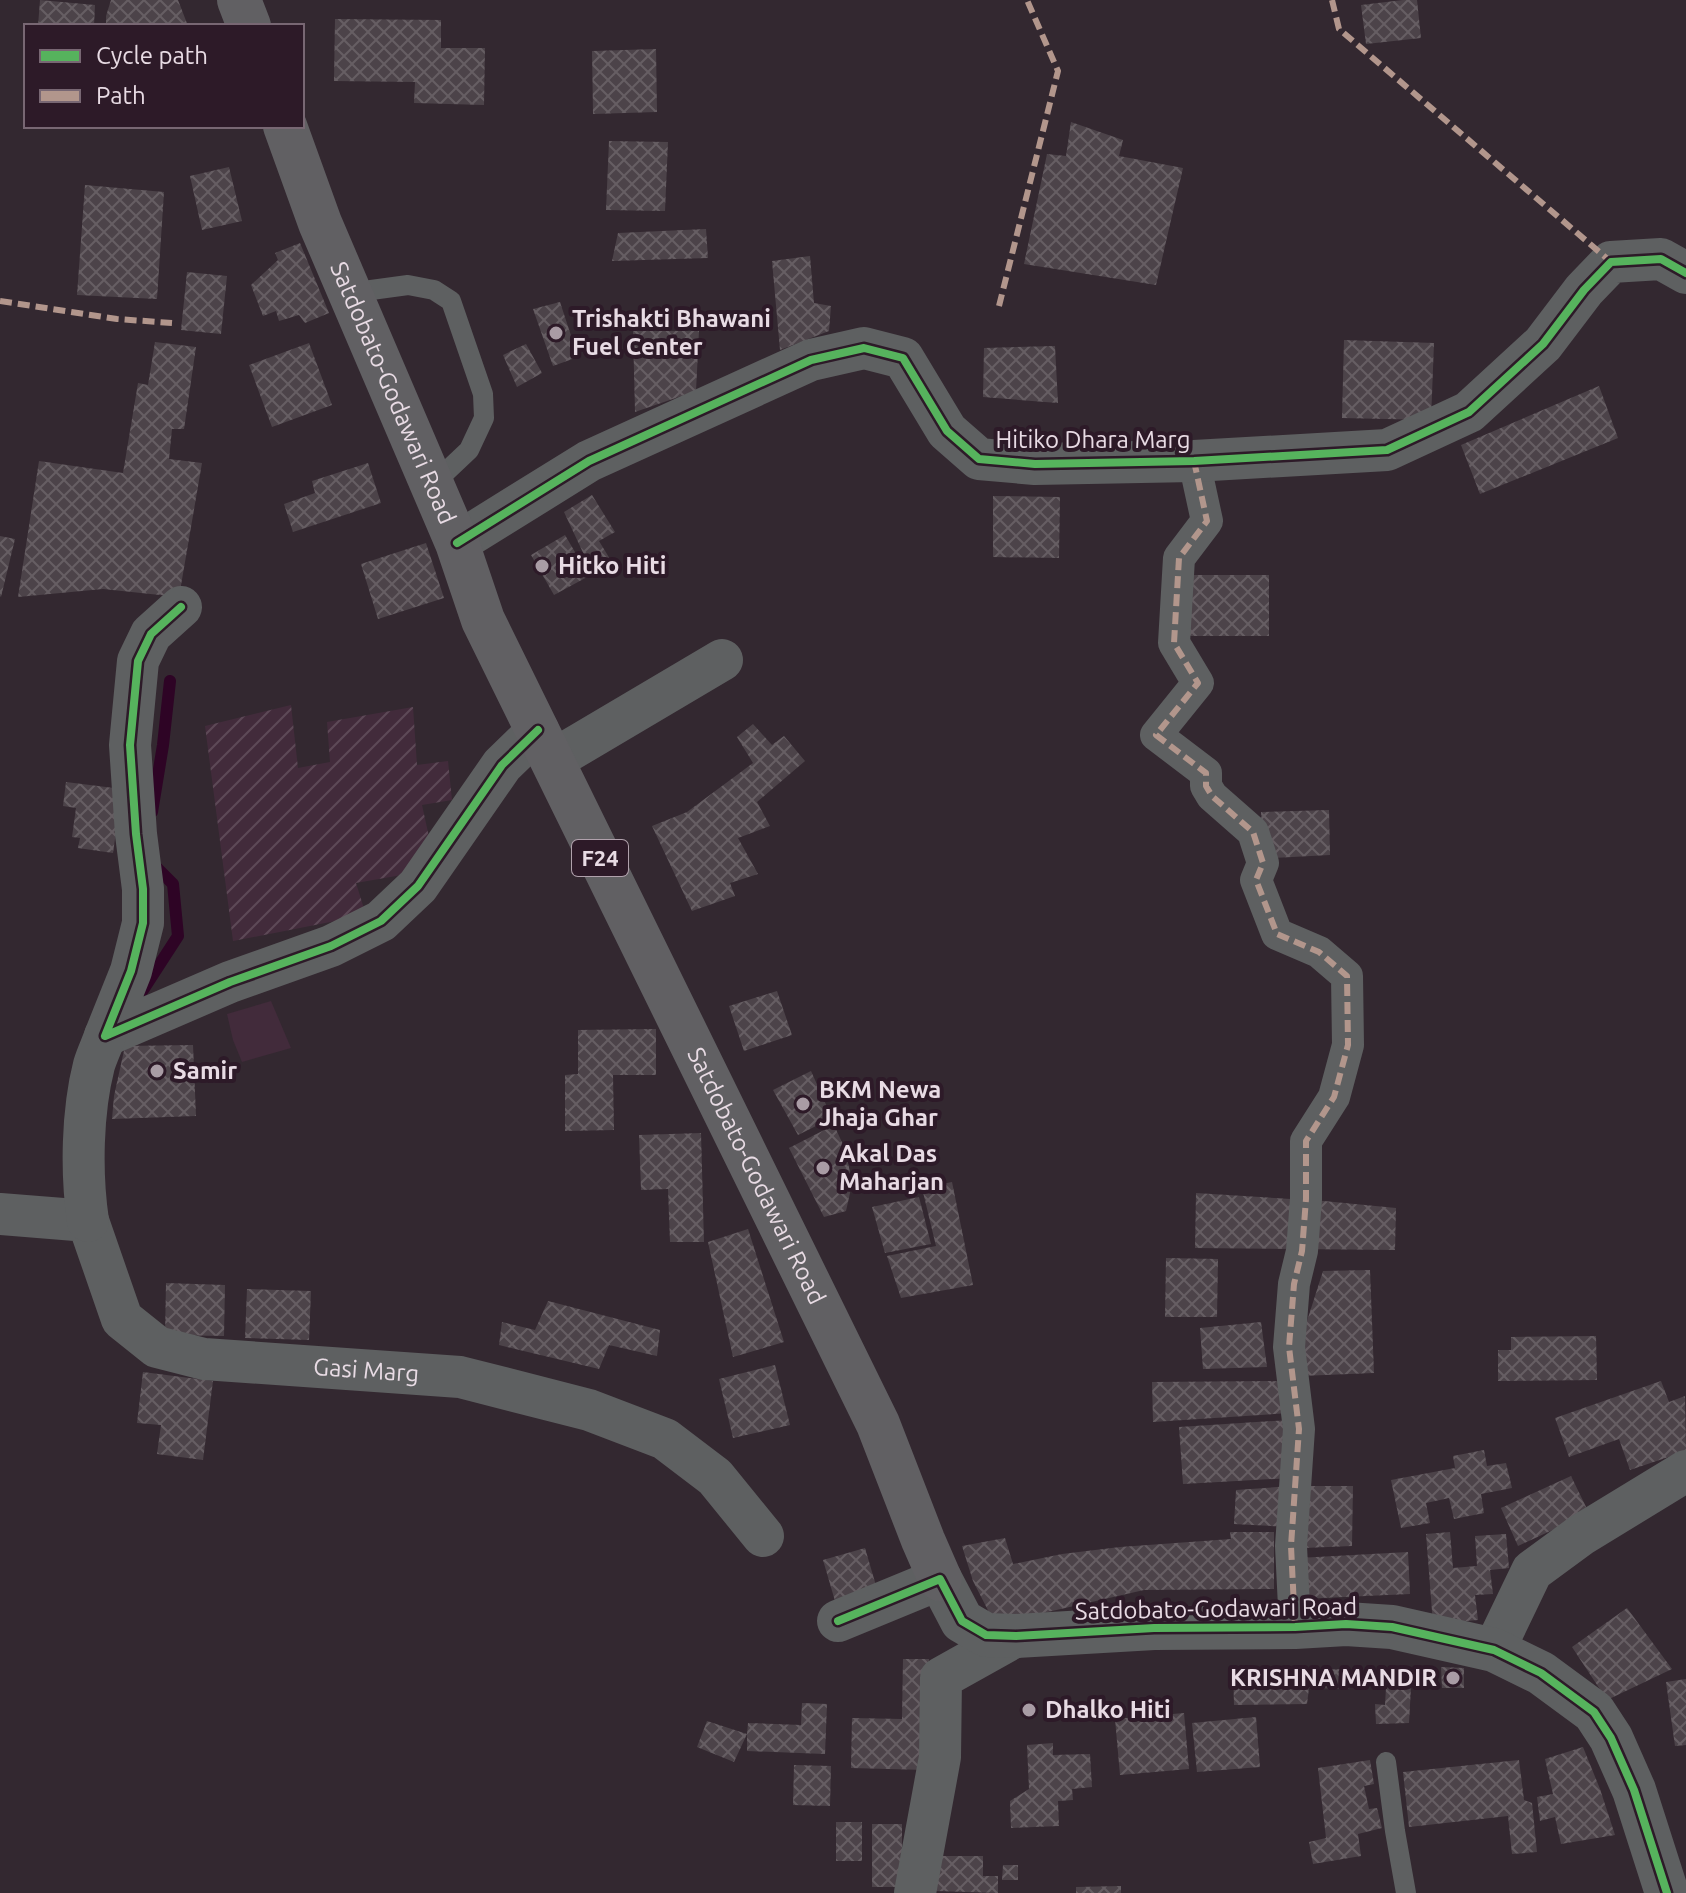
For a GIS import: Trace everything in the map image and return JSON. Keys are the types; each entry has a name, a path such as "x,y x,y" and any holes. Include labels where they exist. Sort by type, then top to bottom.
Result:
{"main road":[{"path":"239,0 248,24"},
{"name":"Satdobato-Godawari Road","path":"286,128 320,223 457,543 483,620 878,1424 940,1579"}],"street":[{"name":"Hitiko Dhara Marg","path":"457,543 589,461 811,360 864,348 903,358 947,431 979,459 1035,464 1194,461 1387,450 1469,412 1543,344 1584,290 1611,262 1661,259 1686,273"},
{"path":"1194,461 1207,521 1179,558 1174,643 1198,683 1156,735 1206,773 1206,786 1212,796 1253,832 1263,863 1256,880 1277,934 1319,952 1347,976 1348,1045 1334,1097 1306,1141 1302,1251 1294,1284 1289,1347 1299,1429 1291,1546 1295,1627"},
{"name":"Gasi Marg","path":"181,607 151,634 138,661 130,745 143,889 143,923 131,971 94,1065 86,1112 84,1193 88,1221 122,1319 157,1347 204,1359 460,1377 589,1410 665,1439 715,1477 763,1536"},
{"path":"105,1036 230,982 331,946 381,921 418,886 502,765 722,660"},
{"path":"0,1214 88,1221"},
{"path":"1494,1650 1532,1571 1581,1535 1686,1471"},
{"path":"838,1621 940,1579"},
{"name":"Satdobato-Godawari Road","path":"940,1579 962,1621 986,1635 1346,1624 1392,1627 1494,1650 1541,1673 1594,1712 1611,1738 1673,1889"},
{"path":"915,1893 940,1757 941,1678 1016,1636"}],"lane":[{"path":"349,293 408,285 434,290 451,301 483,394 484,418 469,450 432,485"},
{"path":"1386,1762 1406,1893"}],"shaded area":[{"path":"291,705 298,768 330,762 327,722 413,707 417,765 448,761 452,800 422,805 436,869 356,883 366,915 233,941 205,726"},
{"path":"271,1001 291,1048 242,1062 227,1014"}],"building":[{"path":"40,0 95,5 94,24 38,24"},
{"path":"111,0 178,0 187,24 106,24"},
{"path":"1417,0 1421,38 1366,44 1361,5"},
{"path":"335,19 441,20 441,48 485,48 484,105 414,103 415,82 334,81"},
{"path":"656,49 657,112 593,114 592,51"},
{"path":"1071,122 1123,140 1119,156 1183,168 1156,285 1024,264 1047,154 1066,156"},
{"path":"609,141 668,142 665,211 606,210"},
{"path":"229,167 242,221 202,230 190,176"},
{"path":"85,185 164,192 157,299 77,295"},
{"path":"706,229 708,258 612,261 618,233"},
{"path":"300,243 329,313 305,323 299,315 279,321 276,311 263,316 251,285 278,260 275,253"},
{"path":"810,256 814,303 831,306 829,331 780,350 772,261"},
{"path":"187,272 227,276 221,334 181,330"},
{"name":"Trishakti Bhawani Fuel Center","path":"560,302 578,357 553,366 533,309"},
{"path":"633,331 699,331 696,391 635,412"},
{"path":"1344,340 1434,343 1431,420 1342,418"},
{"path":"155,342 196,347 184,429 172,429 169,459 202,463 179,597 103,589 18,597 39,461 123,473 138,383 148,385"},
{"path":"309,343 332,405 272,427 249,365"},
{"path":"526,344 542,373 517,387 503,355"},
{"path":"1055,346 1058,403 983,397 984,348"},
{"path":"1599,386 1618,438 1480,494 1461,445"},
{"path":"368,463 381,503 293,532 284,504 315,493 312,481"},
{"path":"592,495 615,532 599,541 613,564 594,576 564,512"},
{"path":"993,496 1060,497 1059,558 993,557"},
{"path":"565,535 589,576 554,595 531,555"},
{"path":"0,536 15,539 1,597 0,596"},
{"path":"426,543 444,598 378,619 361,564"},
{"path":"1185,575 1269,575 1269,636 1185,636"},
{"path":"753,724 772,745 784,736 805,761 757,802 770,826 738,838 758,874 730,883 735,896 692,911 652,826 687,812 753,763 737,737"},
{"path":"66,782 122,789 113,853 78,848 80,838 72,837 76,808 63,806"},
{"path":"1329,810 1330,855 1273,858 1262,843 1261,812"},
{"path":"777,991 792,1035 744,1051 729,1006"},
{"path":"656,1029 656,1075 613,1075 614,1130 565,1131 565,1075 578,1074 578,1030"},
{"name":"Samir","path":"193,1045 196,1116 112,1119 125,1046"},
{"name":"BKM Newa Jhaja Ghar","path":"811,1071 832,1118 798,1135 773,1090"},
{"name":"Akal Das Maharjan","path":"834,1125 846,1151 852,1184 846,1211 824,1217 789,1148"},
{"path":"701,1133 704,1242 670,1242 668,1189 641,1190 639,1135"},
{"path":"952,1182 973,1285 901,1298 887,1256 936,1246 922,1188"},
{"path":"1196,1193 1396,1208 1395,1250 1195,1248"},
{"path":"919,1197 931,1244 885,1253 872,1207"},
{"path":"748,1229 784,1342 733,1357 708,1242"},
{"path":"1166,1258 1218,1259 1217,1317 1165,1317"},
{"path":"1370,1270 1374,1373 1301,1376 1300,1343 1323,1271"},
{"path":"166,1283 225,1285 224,1336 165,1335"},
{"path":"247,1289 311,1291 309,1340 245,1338"},
{"path":"548,1301 660,1330 657,1356 609,1345 599,1369 499,1345 502,1322 535,1330"},
{"path":"1261,1322 1267,1367 1203,1369 1200,1328"},
{"path":"1596,1336 1597,1380 1498,1381 1498,1350 1511,1350 1511,1337"},
{"path":"775,1365 790,1425 733,1438 719,1379"},
{"path":"143,1372 213,1381 203,1460 157,1454 161,1425 137,1423"},
{"path":"1287,1381 1290,1413 1153,1422 1152,1382"},
{"path":"1661,1381 1669,1402 1685,1396 1686,1451 1630,1470 1619,1439 1569,1457 1555,1418"},
{"path":"1289,1420 1292,1478 1183,1484 1179,1427"},
{"path":"1484,1450 1487,1466 1506,1463 1512,1488 1481,1494 1484,1513 1454,1519 1449,1498 1426,1503 1430,1523 1401,1528 1391,1480 1455,1468 1453,1456"},
{"path":"1571,1476 1589,1513 1518,1546 1501,1508"},
{"path":"1291,1486 1288,1527 1234,1524 1236,1490"},
{"path":"1303,1486 1353,1486 1352,1546 1304,1548"},
{"path":"1230,1532 1274,1532 1274,1589 1144,1590 995,1624 973,1581 962,1546 1005,1538 1013,1564 1120,1547 1231,1539"},
{"path":"1450,1532 1453,1568 1477,1566 1475,1536 1506,1534 1509,1568 1490,1570 1493,1594 1475,1595 1478,1620 1433,1624 1426,1534"},
{"path":"865,1548 877,1589 835,1601 823,1560"},
{"path":"1408,1552 1410,1594 1300,1599 1298,1558"},
{"path":"1627,1608 1672,1669 1607,1700 1572,1647"},
{"path":"903,1659 929,1659 926,1770 851,1768 852,1718 902,1719"},
{"path":"1233,1667 1348,1669 1349,1689 1309,1688 1307,1704 1234,1705"},
{"name":"KRISHNA MANDIR","path":"1441,1667 1464,1668 1464,1688 1442,1688"},
{"path":"1387,1669 1412,1669 1409,1723 1376,1724 1375,1704 1385,1705"},
{"path":"1686,1679 1686,1745 1675,1746 1666,1682"},
{"path":"802,1703 827,1704 825,1754 747,1751 748,1723 801,1725"},
{"path":"1184,1713 1189,1769 1120,1775 1115,1719"},
{"path":"1256,1717 1260,1767 1197,1772 1192,1723"},
{"path":"707,1721 747,1734 734,1762 697,1747"},
{"path":"1053,1743 1053,1755 1090,1754 1092,1787 1072,1789 1073,1800 1058,1801 1059,1826 1011,1828 1010,1801 1029,1789 1027,1745"},
{"path":"1583,1747 1615,1835 1561,1844 1555,1817 1540,1821 1537,1797 1553,1794 1545,1759"},
{"path":"1370,1760 1374,1784 1364,1786 1369,1809 1377,1808 1382,1828 1358,1834 1361,1856 1313,1864 1309,1842 1326,1838 1318,1768"},
{"path":"1519,1760 1524,1800 1532,1803 1537,1852 1512,1854 1508,1816 1409,1827 1403,1772"},
{"path":"794,1765 831,1766 830,1806 793,1805"},
{"path":"836,1822 862,1822 862,1861 836,1861"},
{"path":"872,1824 902,1824 902,1887 872,1887"},
{"path":"935,1856 983,1856 983,1876 998,1876 998,1893 935,1891"},
{"path":"1003,1865 1018,1865 1018,1880 1002,1880"},
{"path":"1121,1886 1121,1893 1076,1893 1076,1887"}],"waterway":[{"path":"152,812 170,681"},
{"path":"143,990 178,936 173,884 152,863"}],"marked path":[{"path":"999,306 1058,71 1027,0"},
{"path":"1332,0 1339,29 1611,262"},
{"path":"0,301 117,319 172,323"},
{"path":"1194,461 1207,521 1179,558 1174,643 1198,683 1156,735 1206,773 1206,786 1212,796 1253,832 1263,863 1256,880 1277,934 1319,952 1347,976 1348,1045 1334,1097 1306,1141 1302,1251 1294,1284 1289,1347 1299,1429 1291,1546 1295,1627"}],"cycle path":[{"path":"457,543 589,461 811,360 864,348 903,358 947,431 979,459 1035,464 1194,461 1387,450 1469,412 1543,344 1584,290 1611,262 1661,259 1686,273"},
{"path":"181,607 151,634 138,661 130,745 143,889 143,923 131,971 105,1036 230,982 331,946 381,921 418,886 502,765 538,730"},
{"path":"838,1621 940,1579 962,1621 986,1635 1346,1624 1392,1627 1494,1650 1541,1673 1594,1712 1611,1738 1634,1790 1667,1893"}],"place":[{"name":"Trishakti Bhawani Fuel Center","path":"556,333"},
{"name":"Hitko Hiti","path":"542,566"},
{"name":"Samir","path":"157,1071"},
{"name":"BKM Newa Jhaja Ghar","path":"803,1104"},
{"name":"Akal Das Maharjan","path":"823,1168"},
{"name":"KRISHNA MANDIR","path":"1453,1678"},
{"name":"Dhalko Hiti","path":"1029,1710"}]}
